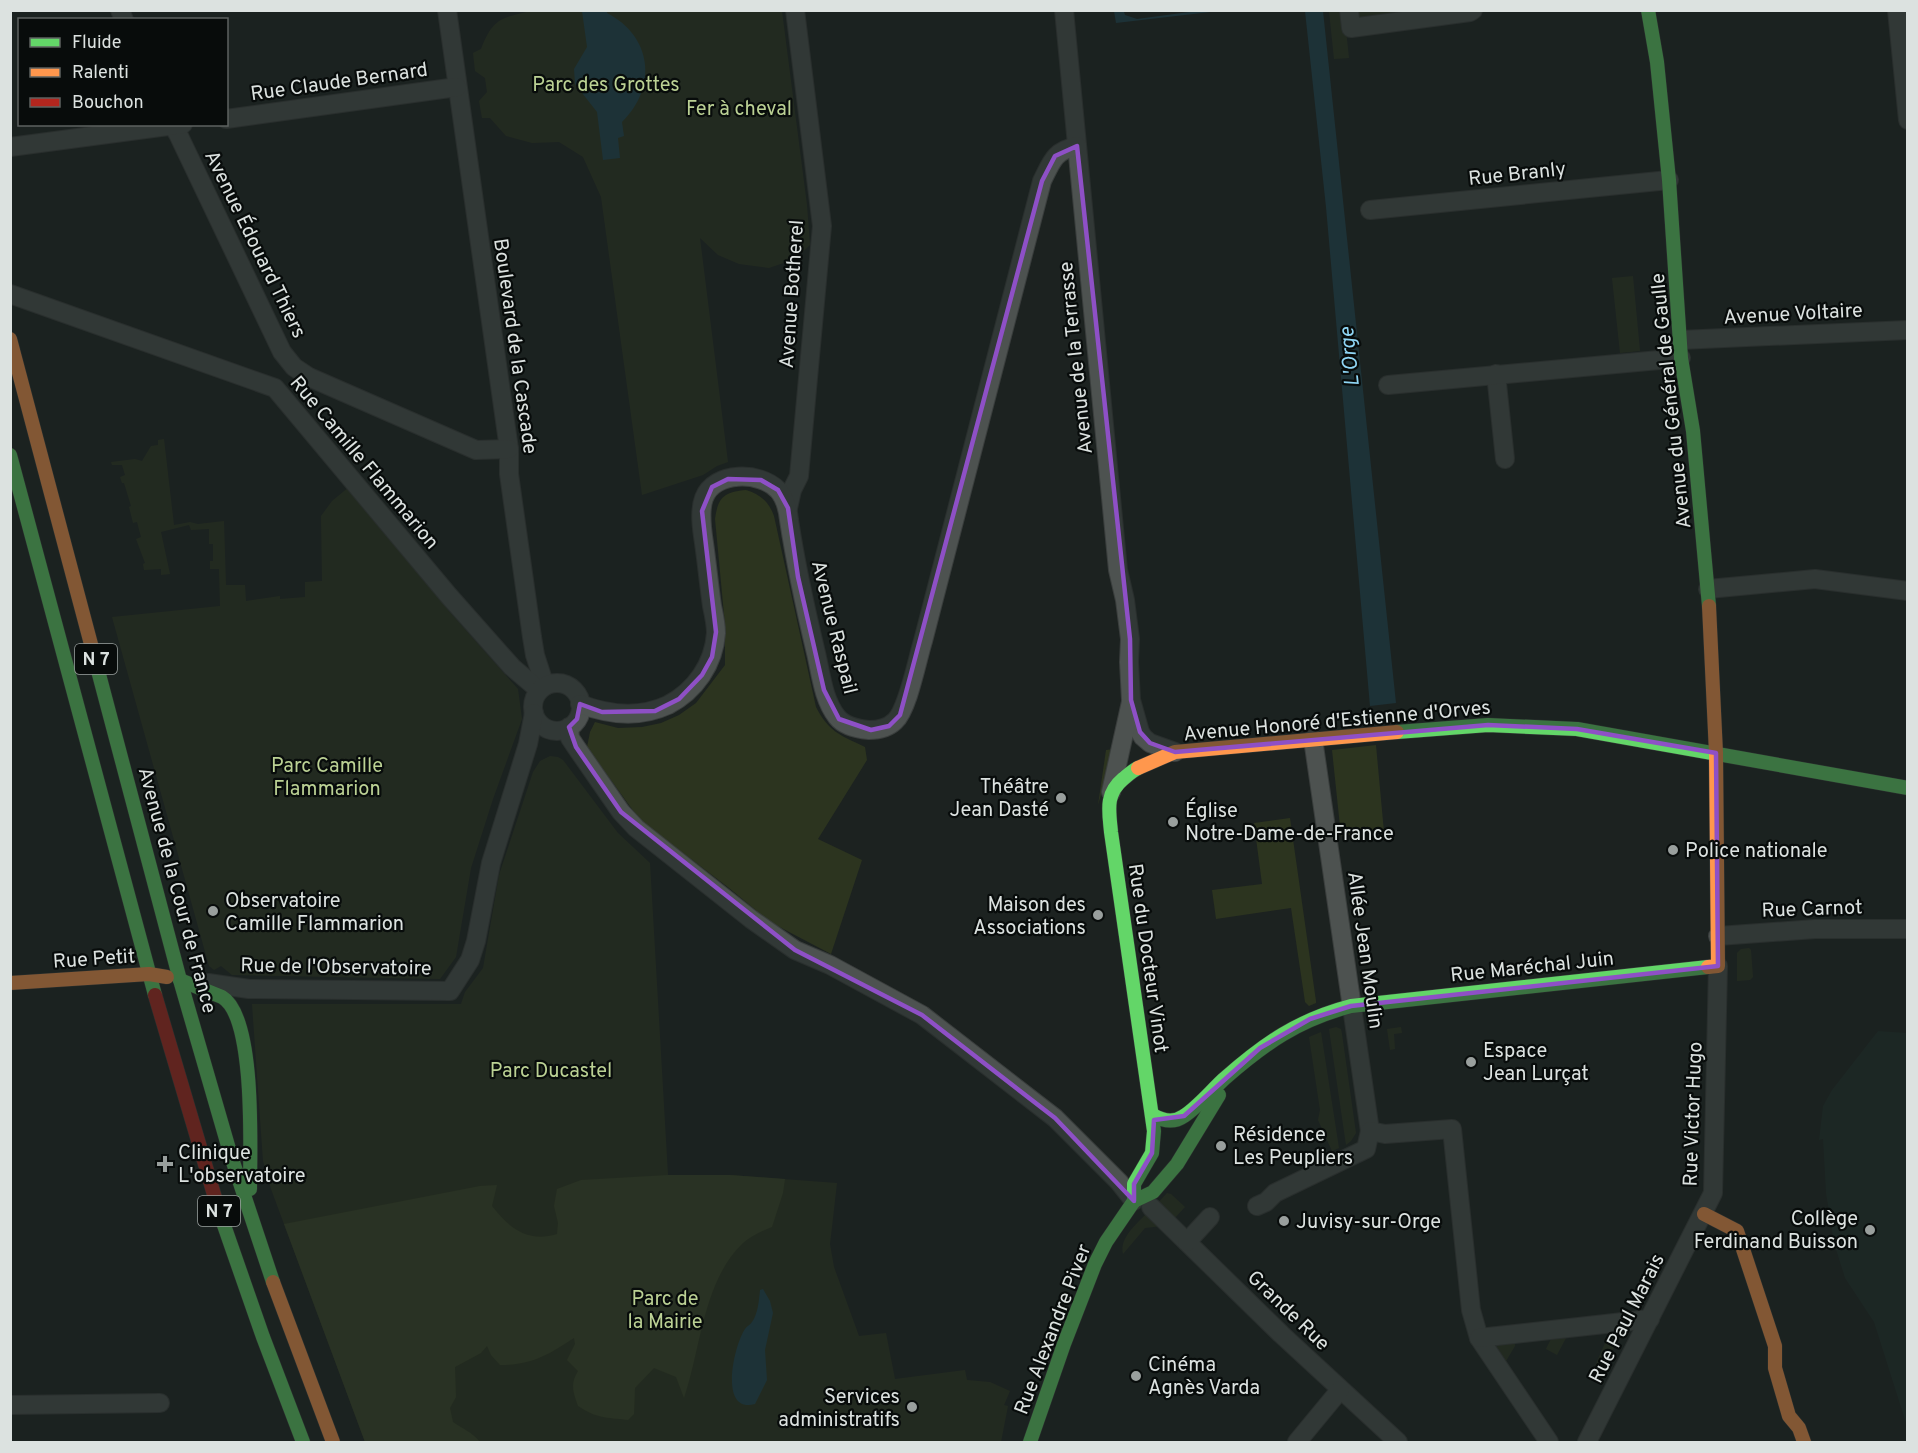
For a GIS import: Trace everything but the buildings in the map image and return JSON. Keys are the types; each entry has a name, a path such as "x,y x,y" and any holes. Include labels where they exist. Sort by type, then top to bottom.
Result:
{"street":[{"name":"Boulevard de la Cascade","path":"447,10 509,449 509,474 542,688"},
{"name":"Avenue Botherel","path":"788,508 792,490 799,476 822,226 795,10"},
{"name":"Avenue de la Terrasse","path":"1064,10 1116,548 1130,639 1131,700 1143,737 1150,743 1175,752"},
{"path":"1349,10 1351,28 1473,10"},
{"name":"Avenue du Général de Gaulle","path":"1648,10 1657,62 1669,180 1680,349 1693,431 1708,589 1716,753"},
{"path":"1897,10 1908,120"},
{"name":"Rue Claude Bernard","path":"228,119 457,87"},
{"path":"10,147 168,126"},
{"name":"Avenue Édouard Thiers","path":"176,126 282,352 294,367 309,377 465,446 476,450 509,449"},
{"name":"Avenue Raspail","path":"788,508 798,577 827,701 838,719 848,726 871,730 889,726 900,715 909,689 1042,181 1055,156 1063,149 1077,146"},
{"name":"Rue Branly","path":"1370,210 1669,180"},
{"name":"Rue Camille Flammarion","path":"10,294 275,388 449,596 512,667 542,688"},
{"name":"Avenue Voltaire","path":"1388,385 1496,374 1680,349 1908,330"},
{"name":"Avenue de la Cour de France","path":"10,339 180,980 250,1217 333,1443"},
{"path":"275,388 294,367"},
{"path":"1496,374 1505,459"},
{"name":"N 7","path":"10,455 20,521 202,1158 240,1275 303,1443"},
{"path":"580,704 602,712 634,714 655,711 679,699 694,686 702,675 712,657 716,632 702,535 704,498 712,487 737,476 749,476 778,490 788,508"},
{"path":"1708,589 1815,579 1908,591"},
{"path":"512,667 527,659 534,647"},
{"path":"553,683 568,686 579,697 580,704 577,719 569,727 557,731 538,722 533,705 542,688 553,683"},
{"name":"Avenue de la Terrasse","path":"1111,792 1131,700"},
{"name":"Rue de l'Observatoire","path":"180,980 249,989 450,991 470,960 476,941 491,863 528,744 534,713"},
{"name":"Avenue Honoré d'Estienne d'Orves","path":"1175,752 1488,725 1576,729 1908,788"},
{"path":"569,727 570,738 621,812 636,828 751,919 795,950 830,965 922,1015 1055,1118 1142,1204"},
{"name":"Allée Jean Moulin","path":"1313,739 1370,1131"},
{"path":"1111,792 1134,770 1175,752"},
{"name":"Rue Victor Hugo","path":"1716,753 1718,966 1715,1169 1713,1193 1704,1214 1737,1231 1774,1347 1775,1368 1789,1416 1799,1428 1804,1443"},
{"name":"Rue du Docteur Vinot","path":"1111,792 1109,805 1111,832 1155,1141 1152,1153 1134,1184 1142,1204"},
{"name":"Rue Carnot","path":"1718,936 1815,929 1908,929"},
{"name":"Rue Maréchal Juin","path":"1142,1204 1177,1164 1201,1110 1232,1073 1260,1048 1296,1026 1323,1014 1351,1006 1718,966"},
{"name":"Rue Petit","path":"10,983 149,974 180,980 226,1000 237,1014 242,1033 247,1078 250,1127 250,1217"},
{"path":"1153,1115 1159,1119 1175,1120 1201,1110"},
{"path":"1257,1206 1266,1202 1275,1193 1366,1149 1370,1131 1385,1134 1452,1129 1471,1310 1479,1338 1549,1443"},
{"name":"Grande Rue","path":"1142,1204 1187,1242 1398,1443"},
{"name":"Rue Alexandre Piver","path":"1030,1443 1064,1344 1095,1264 1106,1242 1142,1204"},
{"name":"Rue Paul Marais","path":"1587,1443 1704,1214"},
{"path":"1187,1242 1210,1217"},
{"path":"1479,1338 1650,1319"},
{"path":"1297,1443 1340,1390"},
{"path":"10,1405 160,1403"}],"highlighted area":[{"path":"1077,146 1130,639 1131,700 1140,732 1150,743 1175,752 1488,725 1577,729 1716,753 1718,966 1351,1006 1310,1019 1260,1048 1184,1116 1154,1120 1152,1153 1134,1184 1134,1201 1055,1118 922,1015 795,950 621,812 576,747 569,727 577,719 580,704 602,712 655,711 679,699 702,675 712,657 716,632 702,511 712,487 728,479 761,480 778,490 788,508 798,577 824,690 839,719 871,730 889,726 900,715 1042,181 1055,156"}],"shaded area":[{"name":"Collège Ferdinand Buisson","path":"1878,1031 1907,1033 1907,1432 1874,1322 1845,1278 1834,1243 1826,1193 1823,1139 1819,1140 1823,1106 1832,1090"}],"green space":[{"name":"Parc des Grottes","path":"531,11 782,11 810,245 795,259 769,268 739,264 718,255 700,238 728,462 703,475 642,495 601,197 583,157 559,142 532,143 506,136 490,118 482,118 479,101 487,92 485,78 475,71 473,53 481,49 490,31 499,21"},
{"path":"1329,11 1344,11 1349,58 1334,59"},
{"path":"1354,11 1444,11 1360,19"},
{"path":"1633,276 1640,351 1620,353 1612,278"},
{"name":"Parc Camille Flammarion","path":"164,439 174,525 224,521 226,585 245,585 246,601 280,596 280,599 305,597 305,582 322,581 321,516 332,501 349,487 435,590 448,610 518,689 522,719 471,868 456,957 440,979 232,975 221,966 214,970 209,966 112,617 220,606 219,569 210,569 210,561 213,561 213,544 209,544 209,529 191,530 189,525 161,532 170,574 161,575 161,569 144,570 143,564 145,563 136,539 141,537 137,522 133,523 129,507 131,506 120,477 125,475 122,465 112,465 111,462 135,459 142,461 151,446 158,445 158,440"},
{"path":"746,490 763,499 774,516 816,707 836,732 865,747 867,760 818,839 862,860 831,954 770,922 645,824 587,747 595,722 618,728 642,727 661,723 679,715 696,703 725,665 725,625 715,519 718,505 723,497 732,492"},
{"path":"1376,745 1384,832 1341,836 1332,750"},
{"path":"1114,749 1098,805 1106,750"},
{"path":"550,756 563,760 618,833 650,863 668,1175 730,1175 837,1183 830,1244 834,1267 859,1336 886,1333 895,1379 965,1370 967,1380 990,1382 1010,1391 1004,1405 1008,1406 1001,1442 365,1442 271,1189 263,1161 252,1004 461,1004 465,992 483,968 499,875 533,772 540,761"},
{"path":"1290,818 1316,1001 1309,1006 1305,1002 1291,908 1216,919 1212,890 1262,884 1254,823"},
{"path":"1749,948 1753,977 1750,980 1737,981 1737,953 1741,949"},
{"path":"1336,1027 1341,1029 1342,1034 1356,1133 1346,1145 1329,1029"},
{"path":"1401,1027 1402,1033 1394,1034 1395,1049 1390,1050 1387,1029"},
{"path":"1321,1032 1339,1148 1332,1151 1318,1120 1320,1110 1309,1037"},
{"path":"1691,1109 1697,1109 1697,1140 1691,1139"},
{"name":"Parc de la Mairie","path":"668,1175 730,1175 785,1179 772,1227 743,1243 719,1276 705,1316 684,1398 676,1377 654,1368 635,1388 634,1414 628,1420 607,1418 578,1406 573,1384 578,1371 567,1360 575,1344 574,1338 539,1358 511,1365 500,1365 487,1346 481,1353 455,1367 456,1397 450,1408 453,1422 471,1433 480,1442 365,1442 284,1224 480,1186 497,1185 492,1206 505,1221 528,1235 547,1236 557,1234 558,1223 554,1206 557,1189 581,1180"},
{"path":"1167,1193 1185,1207 1173,1220 1156,1205"},
{"path":"1148,1212 1162,1226 1145,1228 1123,1254 1127,1236"},
{"path":"1609,1334 1618,1338 1604,1371 1595,1366"},
{"path":"1566,1338 1557,1355 1546,1349 1551,1339"},
{"path":"1515,1343 1515,1346 1503,1366 1494,1347"}],"water":[{"path":"582,11 607,11 622,23 641,48 645,63 645,78 641,93 634,108 622,122 624,136 618,138 620,158 603,160 597,112 575,84 574,69 587,47"},
{"path":"1114,11 1129,11 1124,12 1125,15 1137,19 1190,11 1219,11 1116,23"},
{"name":"L'Orge","path":"1305,11 1323,11 1396,703 1370,706 1326,207"},
{"path":"763,1289 770,1301 773,1313 765,1350 767,1380 755,1404 743,1404 736,1399 733,1389 734,1362 741,1337 756,1315 760,1290"}],"traffic: fast":[{"path":"1648,10 1657,62 1669,180 1681,358 1693,431 1709,606"},
{"path":"10,455 155,995"},
{"path":"96,663 180,980 231,1156 273,1282"},
{"path":"1397,732 1488,725 1577,729 1908,788"},
{"path":"1134,1201 1134,1184 1152,1153 1154,1131 1109,810 1111,797 1117,785 1138,768"},
{"path":"1153,1115 1168,1120 1180,1118 1239,1066 1283,1034 1315,1018 1351,1006 1708,967"},
{"path":"180,980 222,997 233,1009 241,1030 249,1086 250,1189"},
{"path":"1134,1201 1153,1192 1177,1164 1219,1095"},
{"path":"1030,1442 1095,1264 1106,1242 1134,1201"},
{"path":"218,1208 303,1442"}],"traffic: slow":[{"path":"10,339 96,663"},
{"path":"1708,967 1718,966 1716,753 1709,606"},
{"path":"1138,768 1175,752 1397,732"},
{"path":"10,983 149,974 167,977"},
{"path":"1704,1214 1737,1231 1775,1346 1775,1368 1789,1416 1799,1428 1804,1442"},
{"path":"273,1282 333,1442"}],"traffic: jam":[{"path":"155,995 218,1208"}],"place":[{"name":"Théâtre Jean Dasté","path":"1061,798"},
{"name":"Église Notre-Dame-de-France","path":"1173,822"},
{"name":"Police nationale","path":"1673,850"},
{"name":"Observatoire Camille Flammarion","path":"213,911"},
{"name":"Maison des Associations","path":"1098,915"},
{"name":"Espace Jean Lurçat","path":"1471,1062"},
{"name":"Résidence Les Peupliers","path":"1221,1146"},
{"name":"Clinique L'observatoire","path":"165,1164"},
{"name":"Juvisy-sur-Orge","path":"1284,1221"},
{"name":"Collège Ferdinand Buisson","path":"1870,1230"},
{"name":"Cinéma Agnès Varda","path":"1136,1376"},
{"name":"Services administratifs","path":"912,1407"}],"park label":[{"name":"Fer à cheval","path":"739,108"},
{"name":"Parc Ducastel","path":"551,1070"}]}
